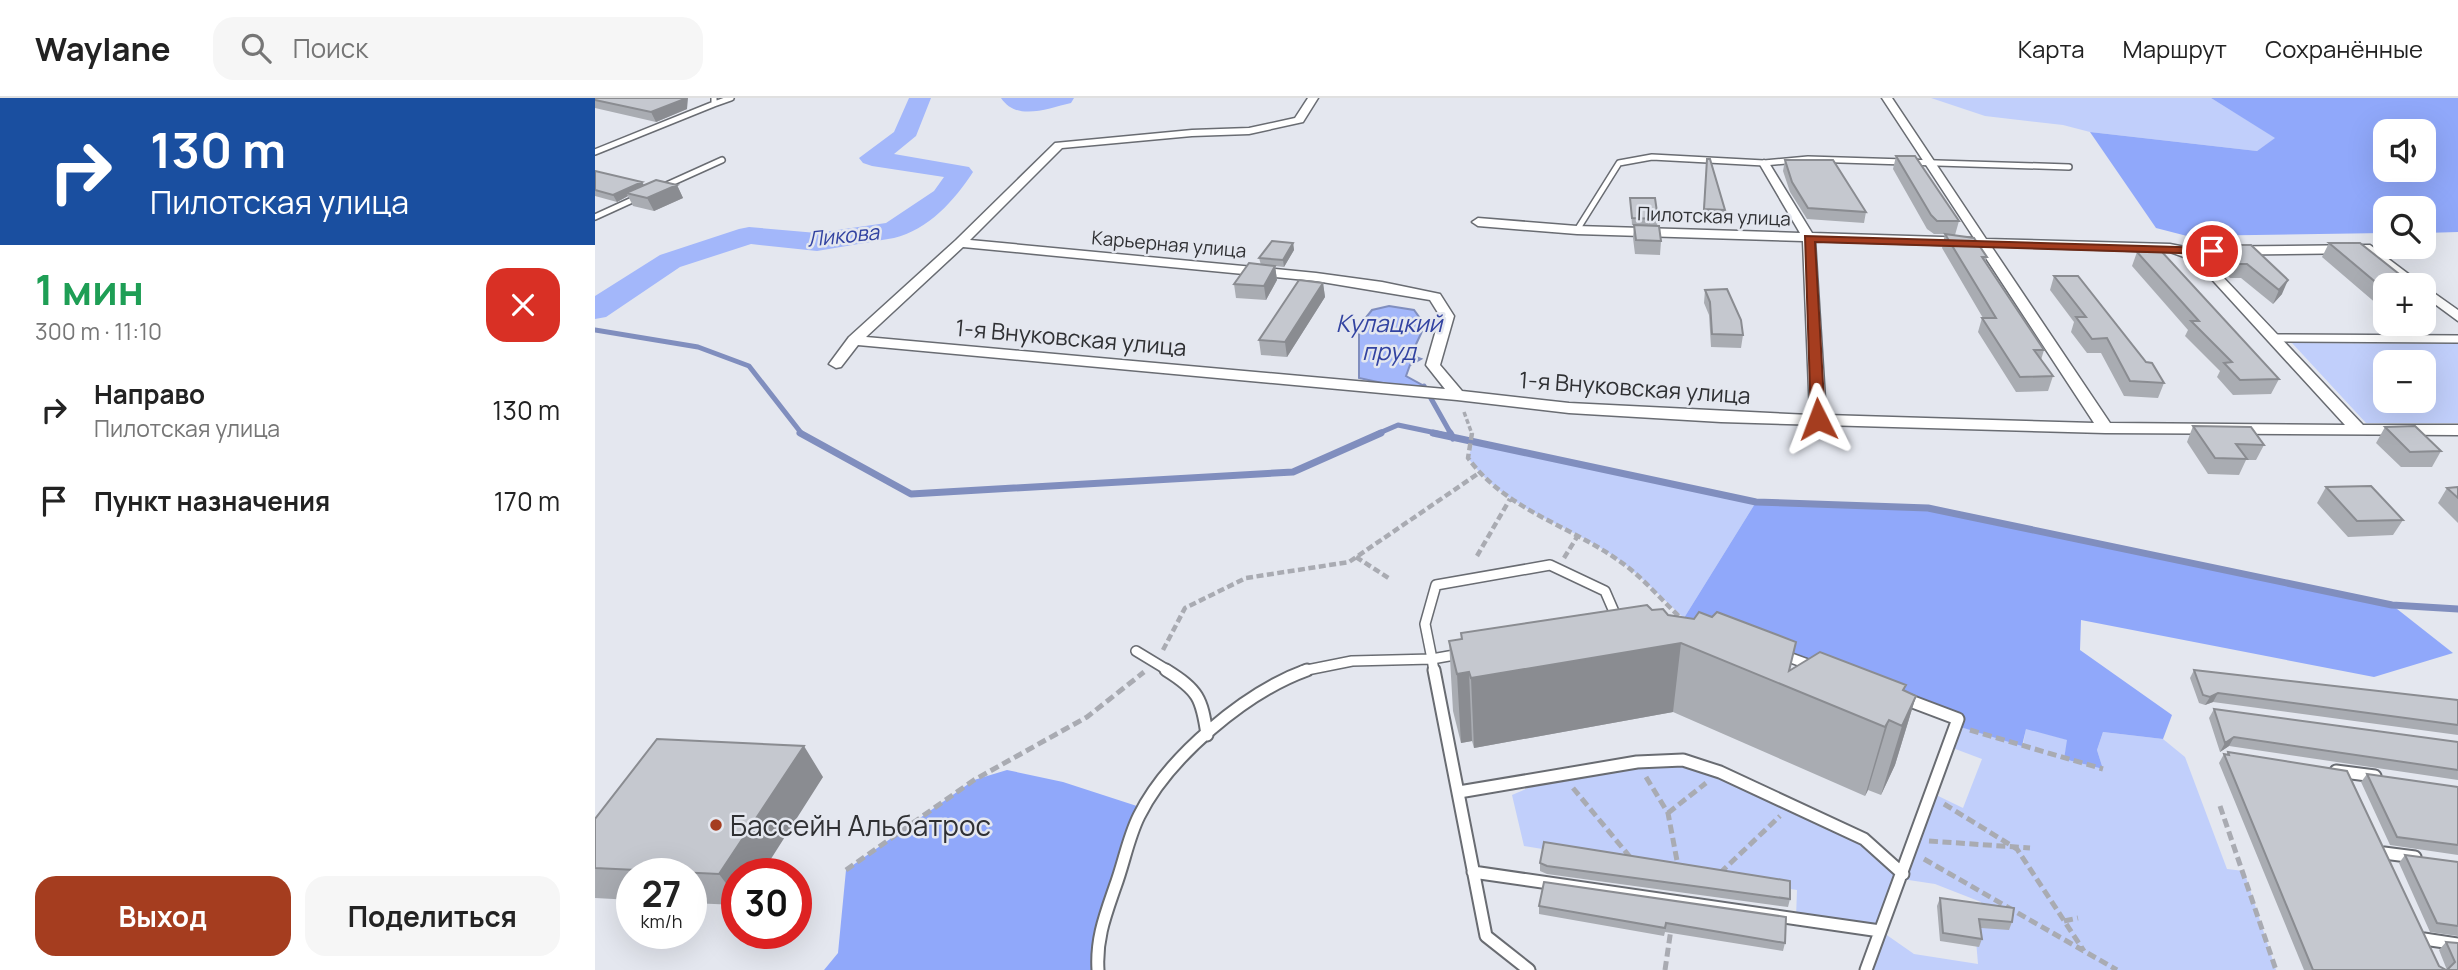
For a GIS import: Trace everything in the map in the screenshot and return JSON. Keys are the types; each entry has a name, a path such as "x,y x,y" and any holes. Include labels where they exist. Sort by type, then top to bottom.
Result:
{"street":[{"path":"836,364 854,340 960,243 1059,145 1254,131 1300,120 1313,98"},
{"path":"1887,98 2105,428"},
{"path":"1764,163 1809,239 1818,419"},
{"name":"Пилотская улица","path":"1478,222 1577,230 2170,248 2185,251 2369,248 2401,273"},
{"name":"Карьерная улица","path":"960,243 1382,286 1435,297 1447,316 1433,365 1457,395"},
{"path":"2185,251 2199,258 2359,430"},
{"path":"2436,300 2458,317"},
{"name":"1-я Внуковская улица","path":"854,340 1457,395 1569,408 2105,428 2458,430"}],"lane":[{"path":"595,152 714,101 731,98"},
{"path":"1577,230 1619,163 1652,157 1764,163 1808,159 2069,167"},
{"path":"595,217 722,160"},
{"path":"2276,338 2458,339"},
{"path":"1529,970 1486,936 1425,624 1436,585 1549,565 1605,591 1620,628"},
{"path":"1136,651 1189,684 1203,703 1207,735"},
{"path":"1098,970 1095,944 1143,808 1175,767 1207,735 1261,692 1302,671 1338,661 1432,659 1478,651"},
{"path":"1775,652 1828,671"},
{"path":"1866,970 1958,719 1893,695"},
{"path":"1459,792 1637,762 1683,760 1720,772 1864,839 1903,874"},
{"path":"2320,768 2350,778 2384,778"},
{"path":"2390,866 2382,848 2434,860"},
{"path":"1473,872 1880,931"},
{"path":"2424,938 2458,944"}],"path":[{"path":"1457,395 1472,433 1468,458 1479,473 1510,499 1619,560 1684,618 1686,630"},
{"path":"1478,556 1510,499"},
{"path":"1563,559 1577,537"},
{"path":"1356,557 1390,579"},
{"path":"1957,726 2103,769"},
{"path":"1637,762 1668,813 1678,866"},
{"path":"1668,813 1720,772"},
{"path":"1561,774 1636,864"},
{"path":"1930,798 1965,814 2017,849 2085,952"},
{"path":"1717,876 1792,804"},
{"path":"2220,806 2276,970"},
{"path":"1913,846 2030,848"},
{"path":"1913,846 2117,970"},
{"path":"1665,970 1674,901"},
{"path":"2064,921 2078,918"}],"shaded area":[{"path":"1931,98 2211,98 2276,138 2257,151 2090,132 2063,125 1985,116"},
{"path":"2211,98 2458,98 2458,232 2436,233 2436,196 2373,196 2373,233 2187,236 2156,228 2090,132 2257,151 2275,138"},
{"path":"2292,343 2458,344 2458,423 2366,423"},
{"path":"1473,444 1756,502 1684,618 1619,560 1500,491 1468,458"},
{"path":"1756,502 1928,508 2392,605 2453,653 2374,677 2081,620 2080,650 2172,715 2163,739 2103,732 2097,750 2103,769 2064,759 2067,740 2026,729 2022,746 1957,726 1958,719 1684,618"},
{"path":"1957,726 2023,745 2026,728 2068,740 2064,759 2103,769 2097,750 2103,732 2163,739 2185,757 2227,869 2244,871 2276,970 1866,970 1880,931 1796,918 1797,890 1524,846 1512,795 1561,774 1683,760 1864,839 1903,873 1932,793 1963,808 1982,759 1950,747","holes":["1902,879 1935,884 1981,902 1985,928 1975,928 1978,964 1914,954 1881,931"]},
{"path":"1007,770 1063,782 1143,808 1095,944 1098,970 824,970 838,953 846,870 974,780"}],"water":[{"name":"Кулацкий пруд","path":"1389,306 1414,310 1425,325 1411,355 1421,359 1410,365 1406,376 1424,386 1401,387 1359,378 1359,326 1372,310"}],"building":[{"path":"595,98 683,98 651,112"},
{"path":"1896,156 1915,156 1959,221 1937,221 1931,215"},
{"path":"1707,159 1710,159 1725,210 1704,209"},
{"path":"1785,160 1833,160 1866,212 1808,208 1792,182"},
{"path":"595,171 642,182 613,195 595,190"},
{"path":"656,180 677,185 647,198 626,193"},
{"path":"1630,198 1655,198 1658,219 1632,218"},
{"path":"1634,225 1659,226 1661,241 1636,240"},
{"path":"1945,234 1974,238 1987,257 1982,257 2044,350 2034,350 2053,376 2020,377 1982,318 1996,318"},
{"path":"1272,241 1293,243 1283,260 1259,258"},
{"path":"2329,243 2360,243 2373,253 2373,259 2380,259 2398,273 2373,273 2373,280"},
{"path":"2217,245 2251,245 2288,280 2279,290 2247,264 2236,264"},
{"path":"2137,252 2162,252 2279,379 2240,380 2224,363 2232,362 2191,321 2199,321"},
{"path":"1249,263 1275,266 1264,286 1234,284"},
{"path":"2054,276 2078,276 2146,362 2152,363 2164,383 2130,381 2107,338 2092,339 2076,317 2086,317"},
{"path":"1299,280 1323,283 1285,342 1259,340"},
{"path":"1727,289 1741,320 1743,335 1712,334 1710,302 1705,290"},
{"path":"2193,426 2251,427 2264,445 2236,444 2247,459 2215,458"},
{"path":"2415,426 2441,451 2410,452 2385,427"},
{"path":"2371,486 2403,520 2357,521 2326,487"},
{"path":"2458,487 2458,498 2447,488"},
{"path":"1647,605 1652,610 1663,609 1668,615 1694,619 1699,612 1712,617 1717,612 1796,642 1789,671 1820,652 1906,685 1903,690 1916,696 1902,726 1889,720 1885,727 1681,643 1471,678 1469,672 1457,674 1449,641 1462,639 1461,633"},
{"path":"2194,670 2458,700 2458,725 2218,693 2210,697 2203,695"},
{"path":"2214,709 2458,742 2458,770 2234,737 2225,743"},
{"path":"657,739 804,746 730,858 721,858 719,874 707,873 707,858 616,858 616,869 595,868 595,819"},
{"path":"2228,752 2347,771 2439,966 2446,970 2313,970 2224,754 2229,755"},
{"path":"2367,774 2458,787 2458,845 2397,837"},
{"path":"1544,842 1790,881 1790,899 1547,866 1540,863"},
{"path":"2405,855 2458,862 2458,926 2437,923"},
{"path":"1544,882 1786,917 1785,943 1666,923 1665,928 1539,906"},
{"path":"1940,898 2014,908 2012,922 1979,919 1982,939 1943,933"},
{"path":"2446,942 2458,943 2458,970 2447,970 2455,962"}],"waterway":[{"name":"Ликова","path":"595,310 670,261 749,235 817,242 894,230 943,197 960,172 872,158 904,136 920,98"},
{"name":"Ликова","path":"1012,98 1026,106 1063,98"},
{"path":"595,330 698,347 749,366 802,434"},
{"path":"1424,386 1451,434"},
{"path":"1377,434 1398,425 1441,434"},
{"path":"800,433 911,494 1293,472 1381,433"},
{"path":"1433,433 1452,437"},
{"path":"1450,433 1452,437"},
{"path":"1452,437 1756,502 1928,508 2392,605 2458,609"}],"place":[{"name":"Бассейн Альбатрос","path":"716,825"}],"route":[{"path":"1818,419 1809,239 1982,242 2212,251"}]}
